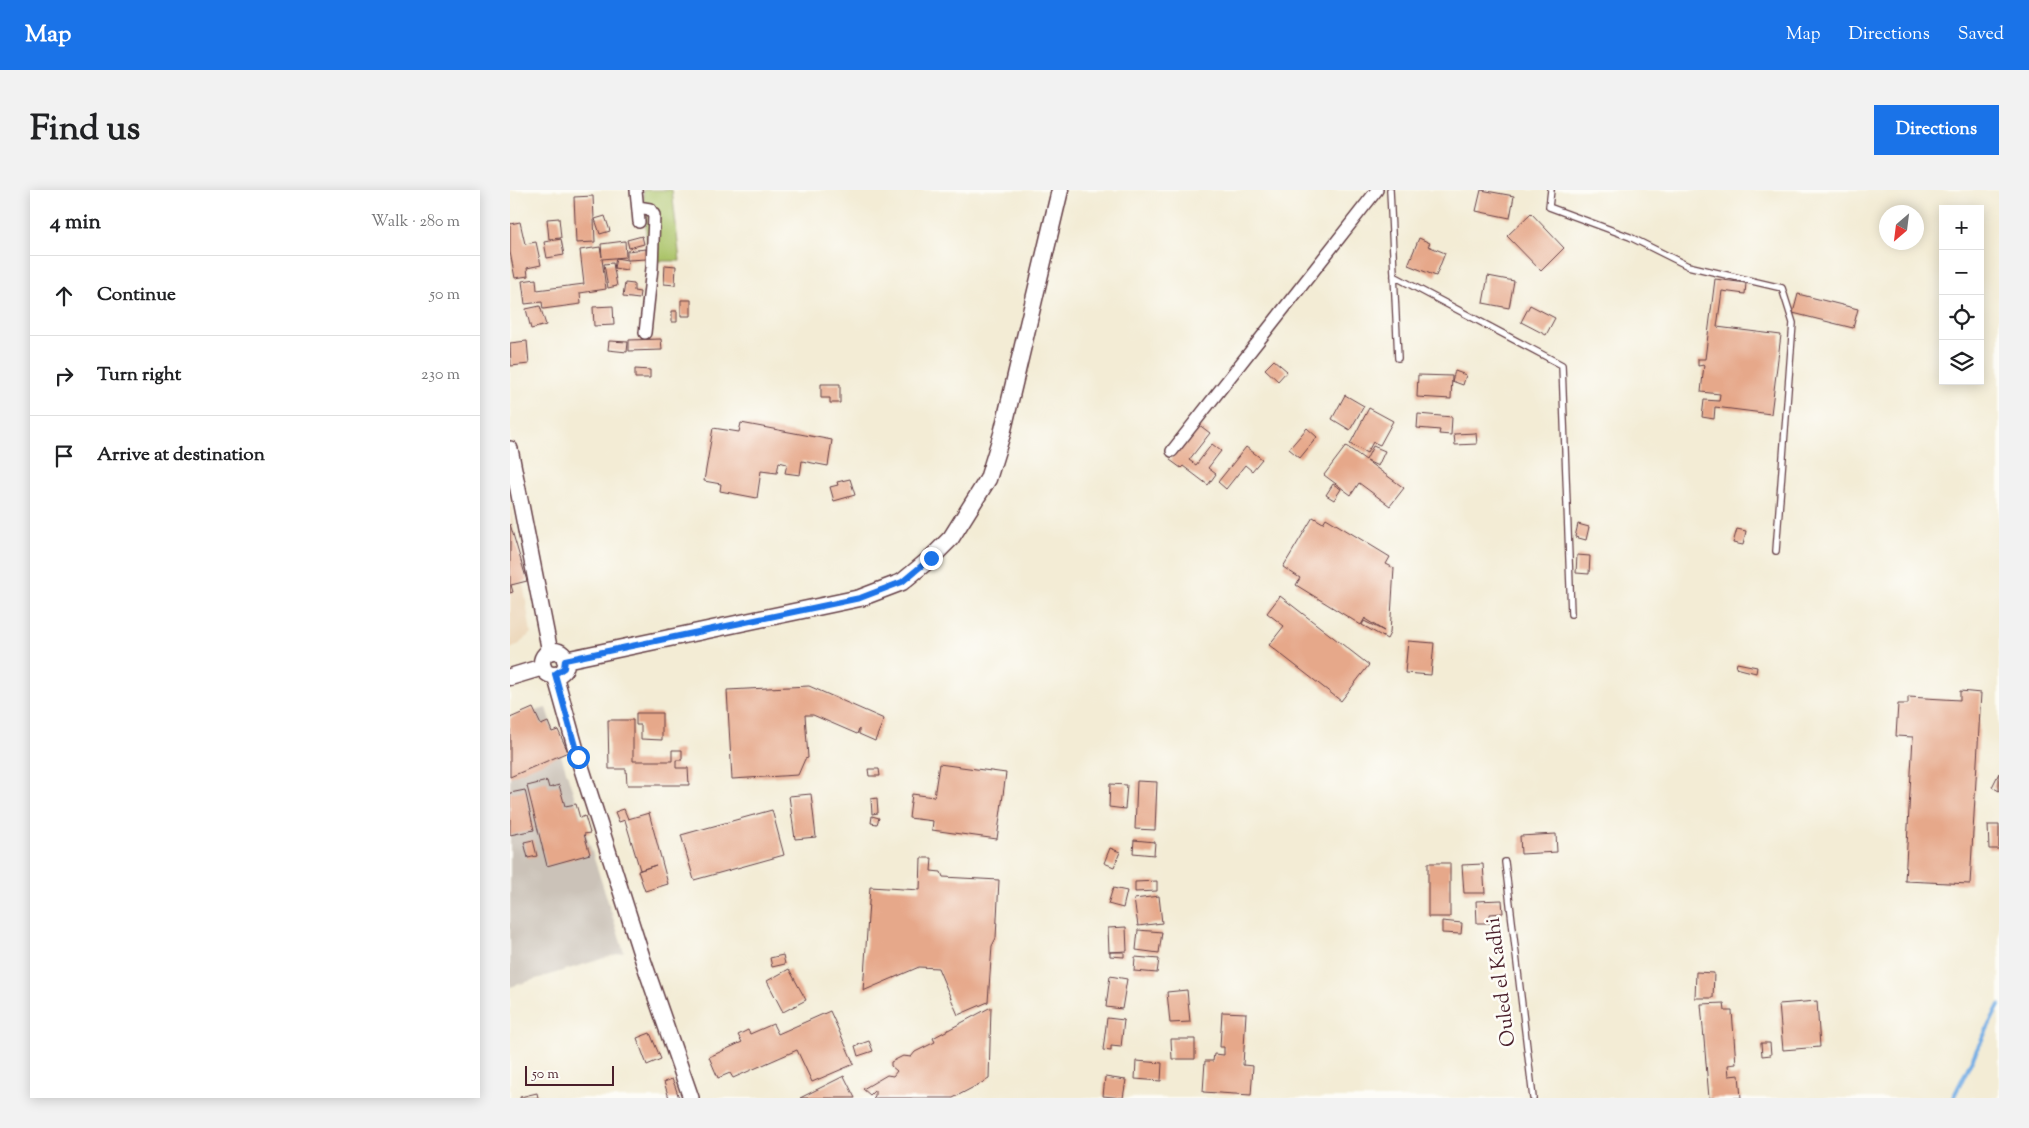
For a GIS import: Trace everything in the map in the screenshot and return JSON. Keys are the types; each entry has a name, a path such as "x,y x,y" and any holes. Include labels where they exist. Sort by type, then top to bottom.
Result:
{"main road":[{"path":"565,660 860,598 902,582 931,558 950,538 988,479 1002,434 1060,190"},
{"path":"510,449 550,652"},
{"path":"510,677 549,671 564,668 565,660 558,652 550,652 543,657 549,671 578,757 640,951 690,1098"}],"street":[{"path":"636,190 639,222"},
{"path":"1172,451 1376,190"},
{"path":"638,207 650,209 654,215 652,268 645,333"}],"lane":[{"path":"1390,190 1398,358"},
{"path":"1551,190 1549,207 1630,237 1688,266 1782,288 1793,323 1776,551"},
{"path":"1394,276 1562,365 1571,614"},
{"name":"Ouled el Kadhi","path":"1505,862 1532,1098"}],"shaded area":[{"path":"510,500 531,633 517,646 510,649"},
{"path":"546,708 624,952 510,987 510,719"}],"green space":[{"path":"643,190 672,190 680,261 654,261 647,245"}],"building":[{"path":"1481,190 1514,196 1510,218 1476,211"},
{"path":"593,196 595,242 576,243 574,197"},
{"path":"1531,213 1564,248 1541,271 1507,236"},
{"path":"605,216 610,231 600,234 595,219"},
{"path":"559,218 561,238 549,239 547,219"},
{"path":"520,222 525,244 536,242 541,265 527,268 528,276 515,278 510,252 510,224"},
{"path":"642,236 644,244 629,248 627,240"},
{"path":"1419,238 1430,243 1428,246 1445,253 1436,276 1408,265"},
{"path":"561,239 564,255 547,258 544,242"},
{"path":"625,241 626,257 602,259 606,289 580,293 581,304 543,309 542,302 525,304 522,281 536,279 537,290 584,284 580,250 600,247 602,257 601,244"},
{"path":"646,249 647,259 628,260 627,270 614,268 616,258 627,260 627,251"},
{"path":"613,263 617,286 608,288 604,264"},
{"path":"665,265 676,266 675,285 664,284"},
{"path":"1488,276 1514,281 1509,308 1483,303"},
{"path":"1715,279 1746,283 1745,294 1722,291 1717,327 1781,335 1771,414 1715,407 1714,419 1702,417 1704,400 1719,401 1720,394 1701,392 1704,365 1698,366 1698,359 1705,359"},
{"path":"625,283 634,284 634,291 640,292 639,299 623,297"},
{"path":"1798,294 1858,309 1853,328 1793,313"},
{"path":"681,300 691,300 691,316 681,316"},
{"path":"1530,305 1555,318 1546,335 1521,322"},
{"path":"540,306 546,325 531,329 526,309"},
{"path":"613,306 614,325 594,326 593,307"},
{"path":"672,311 677,311 677,322 672,322"},
{"path":"661,339 662,350 629,351 629,340"},
{"path":"527,341 529,364 511,366 510,343"},
{"path":"609,341 628,342 627,352 608,350"},
{"path":"1274,360 1287,371 1278,381 1265,369"},
{"path":"635,369 650,370 650,378 635,378"},
{"path":"1455,371 1466,375 1463,385 1452,381"},
{"path":"1418,375 1452,376 1451,399 1417,397"},
{"path":"821,384 840,384 840,403 830,403 830,398 821,398"},
{"path":"1345,395 1364,406 1350,430 1332,419"},
{"path":"1369,408 1393,421 1380,445 1373,442 1367,453 1350,444"},
{"path":"1418,414 1452,417 1451,435 1439,434 1440,430 1417,428"},
{"path":"741,423 832,440 828,466 802,461 800,475 785,473 787,464 779,462 777,473 761,471 757,498 720,491 721,484 704,481 713,428 739,432"},
{"path":"1198,424 1210,433 1189,460 1196,465 1212,444 1221,451 1208,468 1216,474 1208,485 1183,466 1181,468 1170,460"},
{"path":"1307,428 1317,437 1300,458 1289,449"},
{"path":"1476,433 1477,444 1455,445 1454,434"},
{"path":"1346,446 1366,460 1373,446 1385,451 1378,466 1367,461 1404,488 1390,506 1359,483 1351,495 1324,475"},
{"path":"1246,447 1262,459 1252,471 1245,465 1226,489 1218,482"},
{"path":"850,479 855,495 834,501 830,487 838,485 837,482"},
{"path":"1333,484 1341,489 1334,500 1326,495"},
{"path":"1313,517 1323,523 1326,518 1390,557 1386,564 1394,568 1390,633 1387,639 1362,625 1364,621 1384,631 1365,618 1361,625 1296,585 1300,578 1283,567"},
{"path":"510,524 527,581 511,585 513,592 510,593"},
{"path":"1578,524 1589,527 1586,540 1575,537"},
{"path":"1737,529 1746,531 1743,545 1733,543"},
{"path":"1577,555 1590,556 1589,574 1576,573"},
{"path":"1280,596 1369,665 1341,701 1269,645 1284,626 1267,613"},
{"path":"1408,641 1434,643 1431,675 1405,673"},
{"path":"1737,663 1757,667 1756,673 1736,668"},
{"path":"809,686 884,719 875,741 859,734 859,729 857,734 813,715 805,715 808,758 805,759 798,775 732,779 727,690"},
{"path":"1960,691 1981,693 1970,884 1905,881 1913,737 1896,736 1898,704 1908,704 1908,697 1960,700"},
{"path":"533,708 541,725 548,722 552,732 558,730 568,752 510,777 510,718"},
{"path":"636,713 662,713 662,740 641,739 641,725 636,725"},
{"path":"608,720 633,720 633,761 672,761 672,750 682,750 682,760 676,760 676,768 688,768 689,785 627,785 626,769 609,769"},
{"path":"939,764 1006,773 997,839 932,830 933,821 909,818 912,794 934,797"},
{"path":"868,769 879,769 880,776 869,776"},
{"path":"1999,773 1999,791 1992,787"},
{"path":"547,781 549,788 559,785 565,806 576,804 580,818 585,816 590,833 584,834 590,854 547,866 527,786"},
{"path":"1137,781 1157,782 1155,830 1135,829"},
{"path":"1110,784 1127,785 1125,809 1109,807"},
{"path":"525,790 534,830 510,835 510,793"},
{"path":"811,794 816,837 795,839 789,796"},
{"path":"877,798 878,813 872,814 871,799"},
{"path":"624,809 628,819 649,813 668,884 645,891 638,871 656,865 640,870 625,820 619,822 615,812"},
{"path":"772,810 784,855 694,880 681,835"},
{"path":"872,816 879,818 877,824 871,823"},
{"path":"1988,825 1999,825 1999,849 1989,849"},
{"path":"1556,834 1557,852 1521,854 1520,836"},
{"path":"533,840 537,856 528,858 524,842"},
{"path":"1134,840 1155,842 1154,855 1133,853"},
{"path":"1110,848 1120,852 1114,867 1104,863"},
{"path":"921,858 932,858 931,871 941,872 943,877 999,880 996,938 992,946 988,1002 958,1015 938,968 919,967 863,991 870,887 920,890"},
{"path":"1428,863 1450,863 1450,917 1428,917"},
{"path":"1483,864 1485,893 1464,893 1462,865"},
{"path":"1157,881 1157,891 1135,892 1135,882"},
{"path":"1113,888 1127,891 1123,908 1108,904"},
{"path":"1159,896 1162,923 1138,926 1134,899"},
{"path":"1502,900 1503,913 1490,914 1491,923 1477,923 1476,901"},
{"path":"1442,921 1462,923 1461,934 1442,933"},
{"path":"1126,927 1127,951 1109,952 1108,928"},
{"path":"1138,930 1162,932 1159,953 1136,950"},
{"path":"1110,952 1124,952 1124,957 1110,956"},
{"path":"783,955 785,964 772,967 770,958"},
{"path":"1135,957 1159,959 1157,973 1134,971"},
{"path":"789,969 806,1000 783,1012 767,981"},
{"path":"1696,972 1714,973 1713,998 1695,998"},
{"path":"1110,976 1127,979 1122,1009 1106,1007"},
{"path":"1187,990 1190,1022 1170,1023 1167,992"},
{"path":"1817,1001 1820,1047 1783,1050 1779,1004"},
{"path":"1724,1003 1725,1011 1732,1011 1736,1064 1728,1065 1729,1076 1739,1075 1741,1098 1709,1098 1701,1004"},
{"path":"991,1007 989,1079 953,1098 873,1098 875,1090 870,1095 863,1089 887,1075 893,1076 897,1071 891,1066 891,1062 903,1056 911,1057 915,1052 935,1042 933,1038"},
{"path":"830,1011 854,1064 812,1082 797,1050 733,1078 730,1073 718,1078 709,1057 742,1042 738,1035 748,1030 750,1034 773,1024 778,1034"},
{"path":"1222,1012 1246,1013 1243,1065 1253,1066 1251,1095 1203,1092 1205,1061 1213,1061 1214,1054 1224,1055 1224,1047 1220,1047"},
{"path":"1107,1018 1124,1020 1121,1047 1111,1046 1111,1051 1103,1050"},
{"path":"650,1033 661,1059 647,1065 637,1038"},
{"path":"1171,1039 1195,1039 1195,1059 1172,1059"},
{"path":"869,1041 873,1051 858,1056 855,1046"},
{"path":"1761,1043 1770,1043 1771,1055 1762,1056"},
{"path":"1136,1061 1162,1063 1161,1081 1135,1079"},
{"path":"844,1076 855,1098 800,1098"},
{"path":"1105,1077 1126,1080 1123,1098 1103,1096"},
{"path":"672,1079 679,1098 669,1098 664,1082"},
{"path":"537,1093 538,1098 520,1098 520,1097"}],"waterway":[{"path":"1953,1098 1999,1005"}],"route":[{"path":"578,757 555,674 562,672 565,660 860,598 902,582 931,558"}]}
